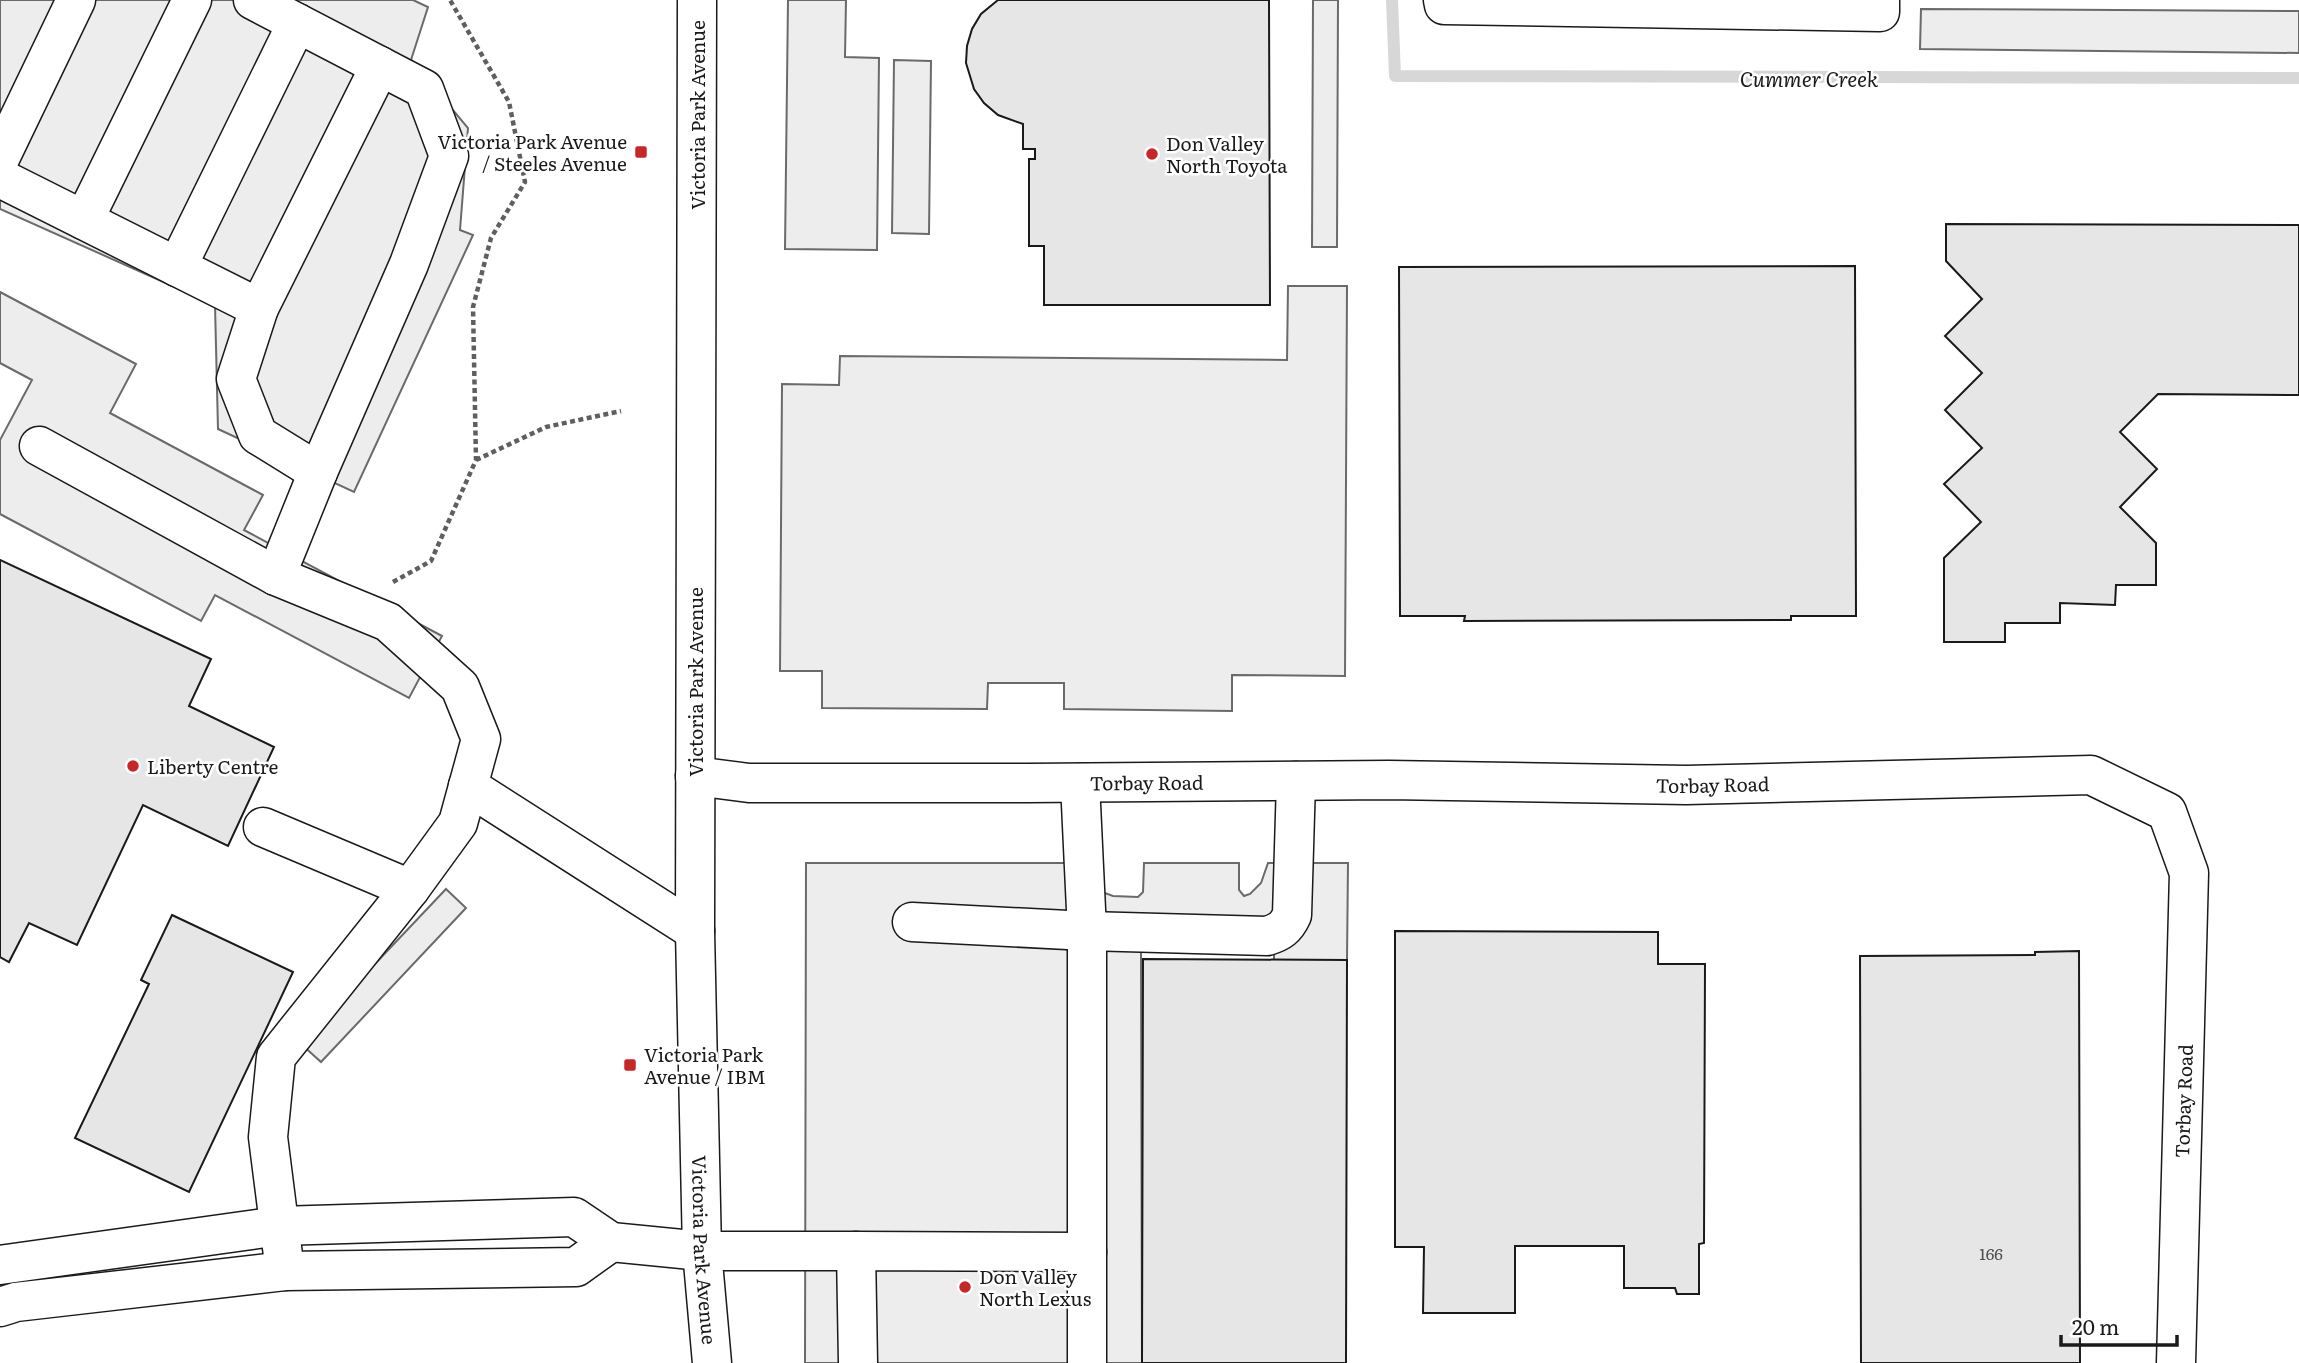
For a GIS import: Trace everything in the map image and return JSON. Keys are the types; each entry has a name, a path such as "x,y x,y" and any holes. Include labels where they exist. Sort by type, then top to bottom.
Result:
{"street":[{"path":"0,158 76,0"},
{"path":"84,220 192,0"},
{"path":"253,0 424,89 449,156 409,264 318,472 276,576"},
{"name":"Victoria Park Avenue","path":"697,0 695,931 702,1251 712,1363"},
{"path":"1443,0 1444,5 1880,12 1880,0"},
{"path":"177,267 297,23"},
{"path":"318,472 258,435 236,379 259,308 380,66"},
{"path":"0,178 259,308"},
{"path":"39,446 276,576 388,621 460,687 481,739 458,823 410,889 276,1057 268,1137 285,1270"},
{"name":"Torbay Road","path":"695,776 749,783 1296,781 1686,785 2091,775 2167,812 2189,873 2176,1363"},
{"path":"912,922 1087,931 1268,936 1287,926 1292,915 1296,781"},
{"path":"1080,783 1087,931 1087,1363"},
{"path":"468,786 695,931"},
{"path":"262,827 410,889"},
{"path":"611,1242 576,1267 285,1270 8,1305 0,1264 279,1226 574,1217 611,1242 702,1251 1087,1252"},
{"path":"856,1251 858,1363"}],"path":[{"path":"350,606 431,561 476,460 473,307 491,238 525,182 509,102 450,0"},
{"path":"476,460 546,427 621,411"}],"shaded area":[{"path":"0,0 413,0 428,7 411,60 468,128 460,230 473,235 354,492 218,429 215,305 0,209"},
{"path":"788,0 846,0 845,57 879,58 877,250 785,249"},
{"path":"1313,0 1338,0 1337,247 1312,247"},
{"path":"1921,9 2299,11 2299,53 1920,49"},
{"path":"894,60 931,61 929,234 892,233"},
{"path":"1288,286 1347,286 1345,676 1232,675 1232,711 1064,709 1064,683 988,683 987,709 822,708 822,671 780,671 782,384 839,385 840,356 1287,360"},
{"path":"0,292 136,364 110,413 263,495 244,530 442,636 409,698 215,595 201,621 0,514 0,440 32,380 0,363"},
{"path":"806,863 1094,863 1102,892 1113,896 1138,897 1143,892 1144,863 1239,863 1239,890 1244,896 1261,883 1268,863 1348,863 1347,960 1274,960 1274,953 1141,950 1142,1363 805,1363"},
{"path":"446,889 466,908 321,1062 300,1043"}],"building":[{"name":"Don Valley North Toyota","path":"998,0 1269,0 1270,305 1044,305 1044,246 1029,246 1029,159 1035,159 1035,149 1023,149 1023,124 998,115 984,103 974,89 966,63 972,29 981,14"},
{"path":"1946,224 2299,225 2299,395 2158,394 2120,432 2157,469 2120,507 2156,543 2156,585 2116,585 2115,605 2060,603 2060,623 2005,623 2005,642 1944,642 1944,558 1981,522 1944,484 1982,448 1945,410 1982,373 1945,336 1982,299 1946,261"},
{"path":"1855,266 1856,616 1791,616 1791,620 1464,621 1465,616 1400,616 1399,267"},
{"name":"Liberty Centre","path":"0,560 211,659 189,706 274,747 228,846 143,805 77,945 29,923 9,962 0,957"},
{"path":"172,915 293,972 189,1192 75,1138 149,984 141,980"},
{"path":"1395,931 1658,932 1658,964 1705,964 1704,1243 1699,1244 1699,1294 1677,1294 1675,1288 1624,1288 1624,1246 1515,1246 1515,1313 1423,1313 1424,1247 1395,1247"},
{"path":"2079,951 2080,1363 1861,1363 1860,956 2035,955 2035,952"},
{"path":"1143,959 1347,960 1346,1363 1142,1363"}],"waterway":[{"name":"Cummer Creek","path":"1392,0 1395,76 2299,78"}],"place":[{"name":"Victoria Park Avenue / Steeles Avenue","path":"641,152"},
{"name":"Don Valley North Toyota","path":"1152,154"},
{"name":"Liberty Centre","path":"133,766"},
{"name":"Victoria Park Avenue / IBM","path":"630,1065"},
{"name":"Don Valley North Lexus","path":"965,1287"}]}
